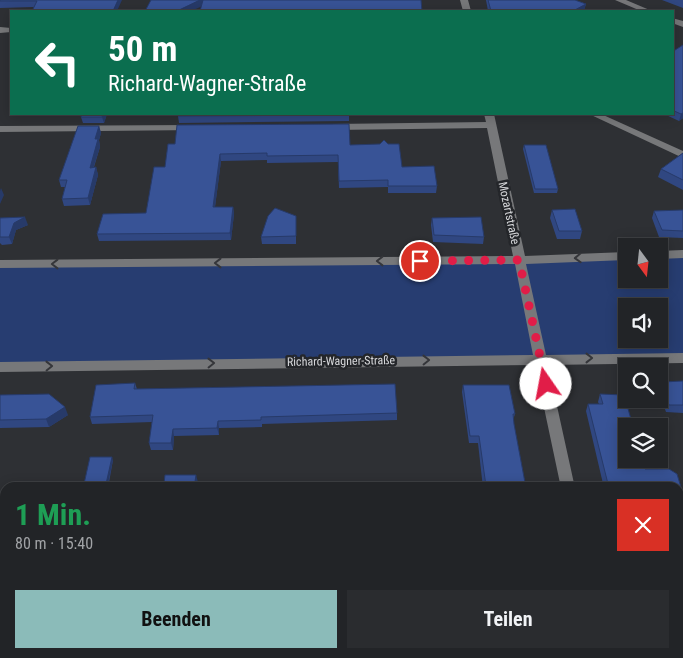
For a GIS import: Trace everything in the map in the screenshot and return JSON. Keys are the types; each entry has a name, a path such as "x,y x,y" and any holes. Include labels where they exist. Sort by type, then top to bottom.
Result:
{"street":[{"path":"619,0 645,10"},
{"path":"596,115 683,155"},
{"path":"324,127 490,120"},
{"name":"Mozartstraße","path":"490,120 567,482"},
{"path":"0,129 206,128"},
{"path":"668,255 683,254"},
{"path":"0,264 519,260 618,256"},
{"name":"Richard-Wagner-Straße","path":"0,367 540,358 683,358"}],"shaded area":[{"path":"683,254 683,358 0,367 0,264 519,260 618,256 618,288 668,288 668,255"}],"building":[{"path":"118,0 113,10 32,10 37,1 0,1"},
{"path":"151,0 200,0 179,10 146,10"},
{"path":"203,0 421,0 422,10 200,10"},
{"path":"488,0 575,0 586,4 575,10 491,10"},
{"path":"683,45 683,113 681,114 674,111 674,51"},
{"path":"82,115 103,115 102,117 81,117"},
{"path":"178,115 349,115 178,116"},
{"path":"349,124 350,145 380,144 384,140 388,144 399,144 402,167 434,166 437,186 388,186 388,180 339,181 338,155 267,156 267,153 220,154 213,207 233,207 230,233 97,234 103,214 146,213 154,167 165,167 168,144 175,144 177,125"},
{"path":"78,126 99,126 95,139 98,139 90,168 96,167 88,198 62,199 67,180 59,180"},
{"path":"524,145 546,145 558,189 535,189"},
{"path":"683,153 683,180 661,169"},
{"path":"275,208 296,216 296,236 261,237 268,216"},
{"path":"575,209 582,231 559,231 552,210"},
{"path":"683,210 683,231 662,230 654,211"},
{"path":"25,217 14,223 9,237 0,237 0,218"},
{"path":"481,217 484,237 434,235 432,218"},
{"path":"683,381 683,405 669,405 668,382"},
{"path":"135,383 134,389 395,384 397,413 261,417 261,420 218,421 217,428 173,429 171,443 149,443 153,415 90,417 96,385"},
{"path":"463,385 509,385 525,482 485,482 479,436 470,436"},
{"path":"49,394 65,407 46,419 0,420 0,395"},
{"path":"600,394 618,395 618,408 628,408 631,418 618,418 618,468 669,469 677,474 679,482 608,482 588,404 603,404"},
{"path":"90,457 112,457 106,482 84,482"},
{"path":"165,475 196,475 195,482 164,482"}],"route":[{"path":"420,261 519,260 546,384"}]}
